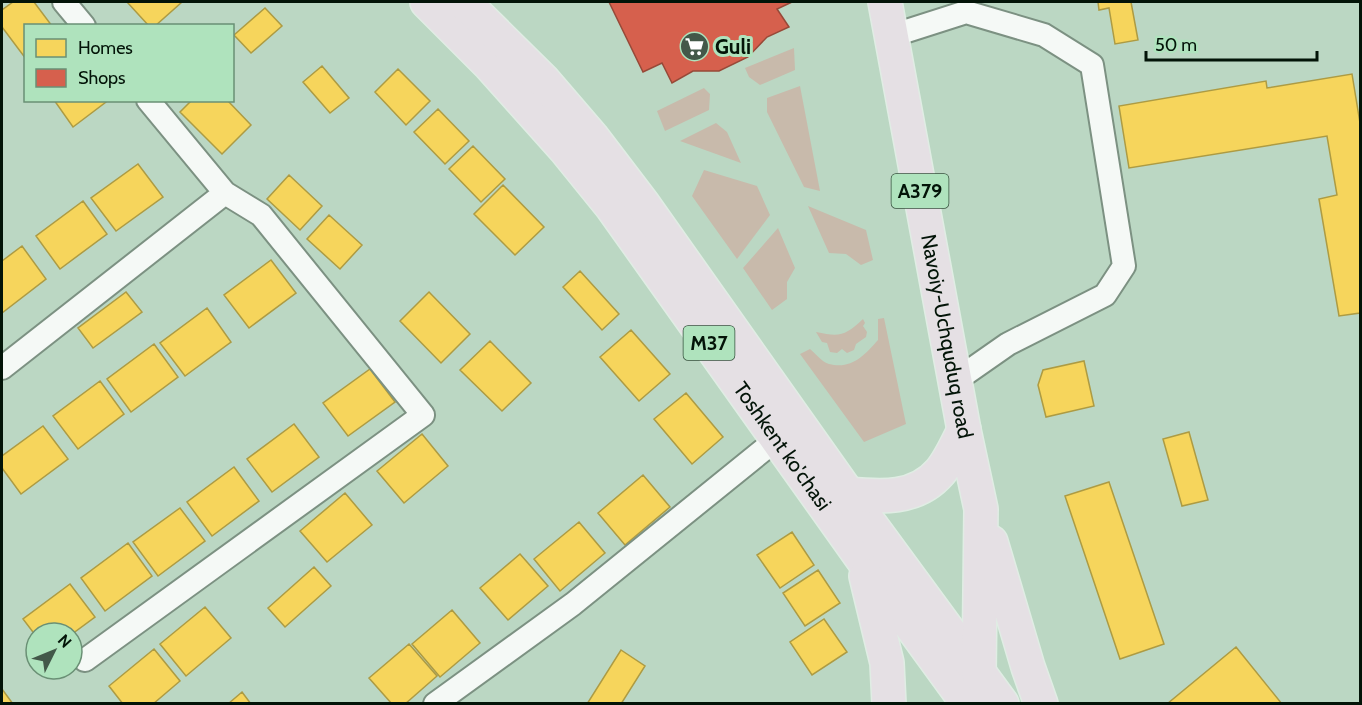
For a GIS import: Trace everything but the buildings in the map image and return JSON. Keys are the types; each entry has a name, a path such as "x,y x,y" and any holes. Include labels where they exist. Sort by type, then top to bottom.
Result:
{"highway":[{"name":"Toshkent ko'chasi","path":"427,2 527,106 612,207 861,557 974,689 1002,704"},
{"name":"Toshkent ko'chasi","path":"464,2 543,80 592,137 643,204 848,494"},
{"name":"Navoiy-Uchquduq road","path":"885,2 964,430 981,510 974,689"},
{"path":"848,494 886,497 915,492 940,472 964,430"},
{"name":"M37","path":"848,494 974,689"},
{"path":"981,510 1041,704"},
{"path":"861,557 887,663 889,704"}],"street":[{"path":"64,2 82,24"},
{"path":"891,36 966,12 1044,35 1092,65 1124,266 1105,295 1008,345 955,381"},
{"path":"86,660 423,415 261,215 225,193 150,102"},
{"path":"2,368 225,193"},
{"path":"435,704 573,604 777,439"}],"shaded area":[{"path":"794,48 795,70 760,85 749,77 745,68"},
{"path":"800,86 820,191 804,187 767,112 767,98"},
{"path":"704,88 710,94 709,110 665,131 657,111"},
{"path":"716,123 727,132 741,163 680,141"},
{"path":"704,170 757,186 770,215 737,259 692,196"},
{"path":"808,206 866,230 873,260 861,265 846,254 829,253"},
{"path":"778,228 795,268 787,282 787,299 772,310 743,268"},
{"path":"884,318 906,424 864,442 800,354 810,349 829,364 851,363 863,356 878,340 878,319"},
{"path":"863,319 865,323 863,326 867,332 866,337 856,344 854,350 847,353 842,349 837,353 830,352 827,343 822,342 816,332 842,334"}],"place":[{"name":"Guli","path":"694,47"}]}
